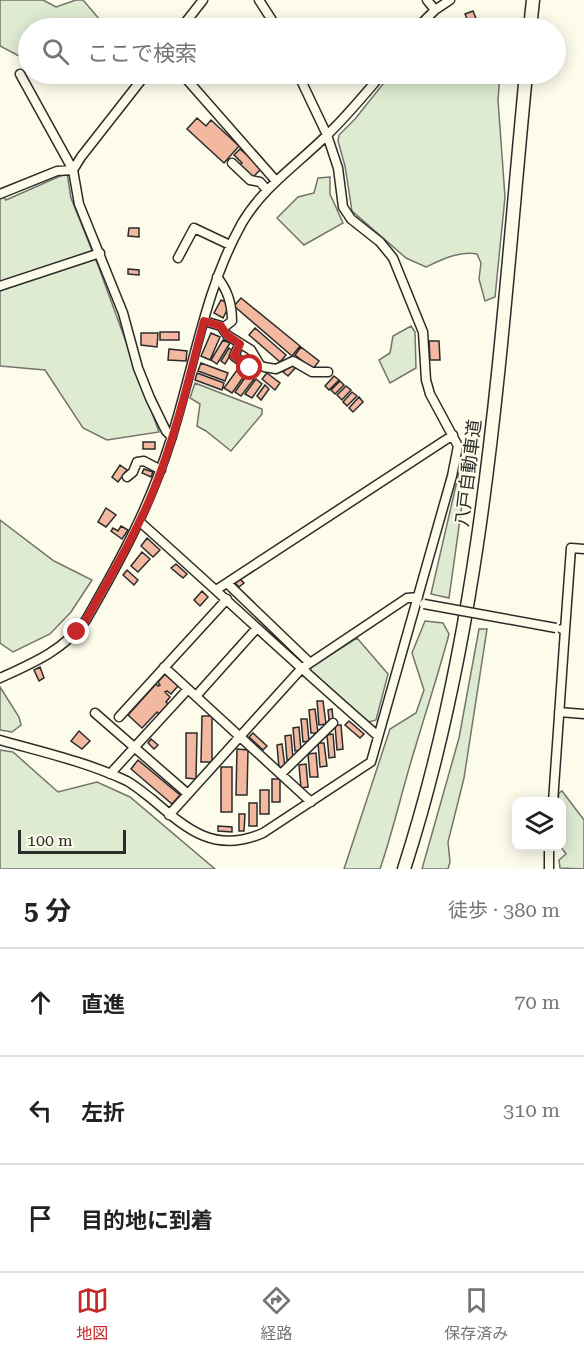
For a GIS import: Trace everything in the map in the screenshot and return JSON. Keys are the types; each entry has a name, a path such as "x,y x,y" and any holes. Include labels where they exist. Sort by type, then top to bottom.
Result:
{"highway":[{"path":"531,18 533,0"},
{"name":"八戸自動車道","path":"404,869 420,820 447,709 468,608 483,507 499,363 525,84"}],"street":[{"path":"188,18 202,0"},
{"path":"259,0 271,18"},
{"path":"428,0 435,10"},
{"path":"427,18 450,0"},
{"path":"26,84 73,170 79,204 123,313 138,368 166,431 172,437"},
{"path":"73,170 138,84"},
{"path":"191,84 276,181"},
{"path":"0,740 110,774 130,783 185,828 205,837 224,841 248,840 263,833 371,762 420,601 458,447 430,394 426,380 423,332 403,280 393,258 380,242 351,219 344,207 338,168 327,135 303,84"},
{"path":"0,678 51,653 77,632 86,620 140,522 161,470 204,321 230,245 259,196 327,135 374,84"},
{"path":"232,163 250,180 260,182 267,189"},
{"path":"0,194 57,171 73,170"},
{"path":"178,258 194,228 230,245"},
{"path":"0,286 100,254"},
{"path":"218,278 228,293 232,314 232,321 223,328"},
{"path":"204,321 223,328 227,335 251,350 260,365"},
{"path":"240,344 234,356 250,368 260,365 276,369 293,361 312,372 328,372"},
{"path":"242,361 251,350"},
{"path":"216,590 453,435"},
{"path":"127,477 133,472 137,462 144,461 161,470"},
{"path":"140,522 378,736"},
{"path":"553,797 559,712 561,629 571,548 584,549"},
{"path":"227,583 310,663"},
{"path":"169,814 301,669 407,598 561,629"},
{"path":"118,717 226,599"},
{"path":"196,696 257,628"},
{"path":"164,667 311,802"},
{"path":"110,774 188,689"},
{"path":"559,712 584,714"},
{"path":"95,713 188,794"},
{"path":"281,774 304,754 333,723"},
{"path":"549,851 549,869"}],"green space":[{"path":"0,0 43,0 56,7 83,0 98,18 18,18 18,55 0,46"},
{"path":"383,84 499,84 498,100 505,197 495,297 485,301 479,279 481,263 477,254 457,255 426,267 406,258 352,211 345,166 338,141 339,135"},
{"path":"67,173 71,198 159,432 107,440 83,428 45,370 0,366 0,193 6,200"},
{"path":"330,177 330,194 343,223 304,245 277,218 298,197 314,193 318,178"},
{"path":"411,326 415,332 416,368 390,383 379,360 390,353 393,336"},
{"path":"195,383 262,409 262,414 231,451 197,426 200,404 190,398"},
{"path":"462,459 466,459 468,474 460,488 462,505 449,598 431,594"},
{"path":"0,520 54,561 92,580 71,612 50,634 13,652 0,643"},
{"path":"425,621 443,623 449,634 380,869 344,869 390,729 416,713 424,690 412,653"},
{"path":"479,629 487,629 464,778 448,842 450,862 448,869 422,869 459,738"},
{"path":"357,638 388,674 376,720 369,722 311,671 311,667"},
{"path":"0,687 19,717 21,725 12,732 0,730"},
{"path":"0,750 13,752 58,792 97,782 130,797 215,869 0,869"},
{"path":"562,791 584,820 584,869 560,868 559,860 566,854 564,851 566,851 566,797 558,797"}],"building":[{"path":"473,11 476,18 467,18 465,14"},
{"path":"197,118 206,126 211,120 239,146 224,163 187,129"},
{"path":"240,149 262,168 252,178 239,165 242,163 234,155"},
{"path":"129,228 139,228 139,237 128,236"},
{"path":"128,269 139,270 139,275 128,274"},
{"path":"241,298 300,346 292,356 234,306"},
{"path":"221,300 230,304 223,318 214,313"},
{"path":"255,328 286,355 280,362 249,335"},
{"path":"160,332 179,332 179,340 160,340"},
{"path":"141,333 158,333 157,347 141,345"},
{"path":"211,333 220,337 210,360 201,356"},
{"path":"223,340 230,343 217,364 211,360"},
{"path":"429,341 439,341 440,360 430,360"},
{"path":"301,347 319,361 313,369 295,355"},
{"path":"229,348 233,351 225,364 221,361"},
{"path":"169,349 187,351 186,361 168,360"},
{"path":"293,362 297,366 288,376 283,372"},
{"path":"201,363 228,373 225,381 198,371"},
{"path":"240,366 247,372 232,393 224,388"},
{"path":"197,373 224,383 222,390 195,380"},
{"path":"267,373 280,383 275,390 262,379"},
{"path":"247,375 254,379 241,396 235,392"},
{"path":"334,376 339,380 329,390 325,386"},
{"path":"256,379 262,384 252,398 245,394"},
{"path":"340,381 344,385 335,394 331,390"},
{"path":"265,385 269,389 261,400 257,396"},
{"path":"346,386 351,390 342,400 337,395"},
{"path":"352,392 357,396 347,406 343,402"},
{"path":"359,397 363,402 353,412 349,408"},
{"path":"143,442 155,442 155,449 143,449"},
{"path":"120,465 127,470 118,482 112,477"},
{"path":"144,469 153,472 151,477 142,473"},
{"path":"106,508 116,515 106,527 98,522"},
{"path":"121,526 128,530 122,539 111,531 113,528 118,531"},
{"path":"147,538 160,550 153,557 141,546"},
{"path":"142,552 150,559 138,572 131,566"},
{"path":"176,564 187,574 183,578 171,568"},
{"path":"127,570 138,580 134,585 123,575"},
{"path":"240,579 244,583 239,587 235,583"},
{"path":"202,591 208,597 200,606 194,600"},
{"path":"40,667 44,678 39,681 34,670"},
{"path":"165,674 178,686 171,694 165,692 170,697 166,702 168,704 142,728 128,715 156,684 160,685 158,682"},
{"path":"317,701 323,701 326,724 319,725"},
{"path":"315,709 318,733 311,733 309,710"},
{"path":"332,709 333,719 329,720 328,710"},
{"path":"202,716 212,716 212,762 201,762"},
{"path":"301,719 307,719 309,741 303,742"},
{"path":"349,721 364,734 360,738 345,725"},
{"path":"335,725 341,725 343,749 337,750"},
{"path":"299,727 301,750 295,751 293,728"},
{"path":"79,731 90,741 82,749 71,741"},
{"path":"186,733 197,733 196,779 186,778"},
{"path":"253,733 267,746 263,750 249,737"},
{"path":"333,734 335,757 329,758 327,735"},
{"path":"291,735 293,759 287,760 285,736"},
{"path":"151,739 158,745 154,749 148,743"},
{"path":"318,743 324,743 327,766 320,767"},
{"path":"282,744 285,767 279,768 277,745"},
{"path":"237,749 248,750 247,795 236,795"},
{"path":"316,753 318,777 310,777 308,754"},
{"path":"138,760 180,795 172,804 131,769"},
{"path":"306,764 308,787 301,788 299,765"},
{"path":"221,767 232,767 232,812 221,812"},
{"path":"272,779 280,779 280,802 272,802"},
{"path":"260,790 269,790 269,814 260,814"},
{"path":"249,803 257,803 257,826 249,826"},
{"path":"239,814 245,814 244,831 239,831"},
{"path":"218,826 232,827 232,832 218,831"}],"route":[{"path":"77,632 86,620 140,522 156,486 204,321 221,326 227,335 240,344 234,356 250,368"}]}
